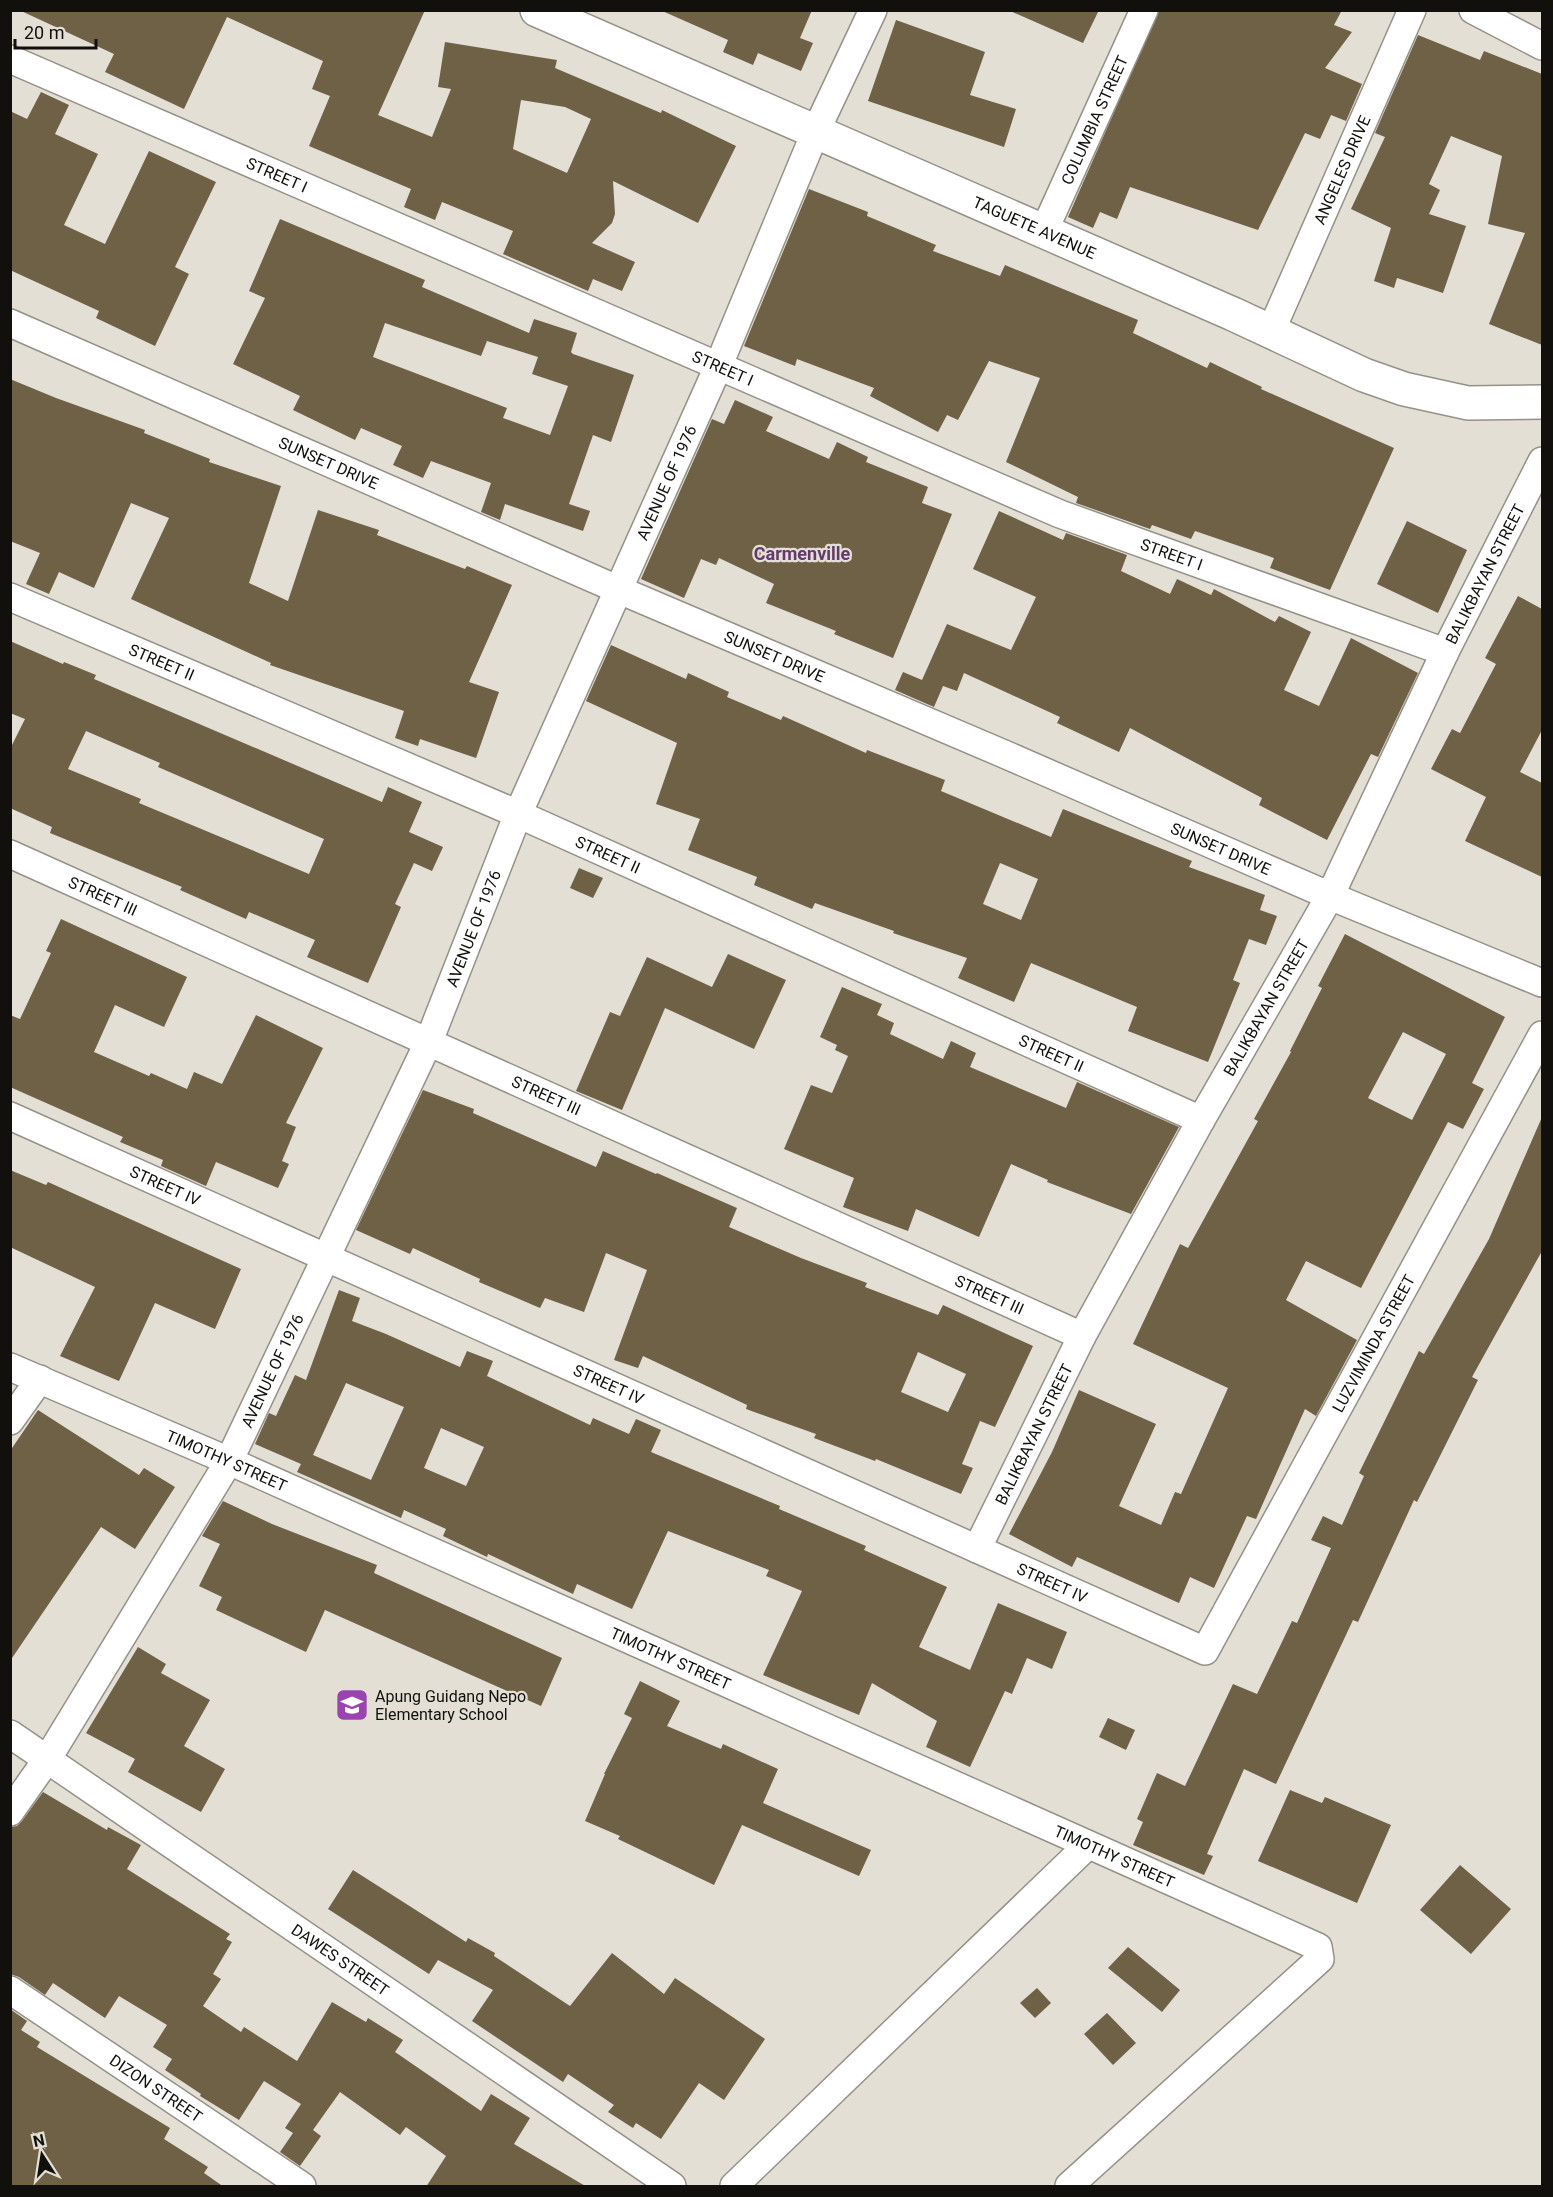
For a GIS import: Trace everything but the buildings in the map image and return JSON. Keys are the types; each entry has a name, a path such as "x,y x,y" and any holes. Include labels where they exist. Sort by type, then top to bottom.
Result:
{"street":[{"name":"TAGUETE AVENUE","path":"537,10 1271,331 1364,375 1404,389 1468,403 1542,402"},
{"name":"AVENUE OF 1976","path":"10,1812 48,1758 229,1461 429,1041 518,814 718,366 815,133 873,10"},
{"name":"COLUMBIA STREET","path":"1044,231 1144,10"},
{"name":"ANGELES DRIVE","path":"1271,331 1412,10"},
{"path":"1473,10 1542,46"},
{"name":"STREET I","path":"10,59 1060,514 1445,652"},
{"name":"SUNSET DRIVE","path":"10,323 617,589 1330,896 1542,983"},
{"name":"BALIKBAYAN STREET","path":"976,1549 1082,1336 1201,1120 1330,896 1445,652 1542,460"},
{"name":"STREET II","path":"10,597 518,814 1201,1120"},
{"name":"STREET III","path":"10,854 1082,1336"},
{"name":"LUZVIMINDA STREET","path":"1205,1651 1542,1035"},
{"name":"STREET IV","path":"10,1116 1205,1651"},
{"name":"TIMOTHY STREET","path":"10,1367 229,1461 1318,1947 1320,1959 1069,2187"},
{"path":"10,1421 40,1380"},
{"name":"DAWES STREET","path":"10,1734 672,2187"},
{"path":"734,2187 1088,1845"},
{"name":"DIZON STREET","path":"10,1990 302,2187"}],"place":[{"name":"Apung Guidang Nepo Elementary School","path":"352,1705"}],"district":[{"name":"Carmenville","path":"802,554"}]}
